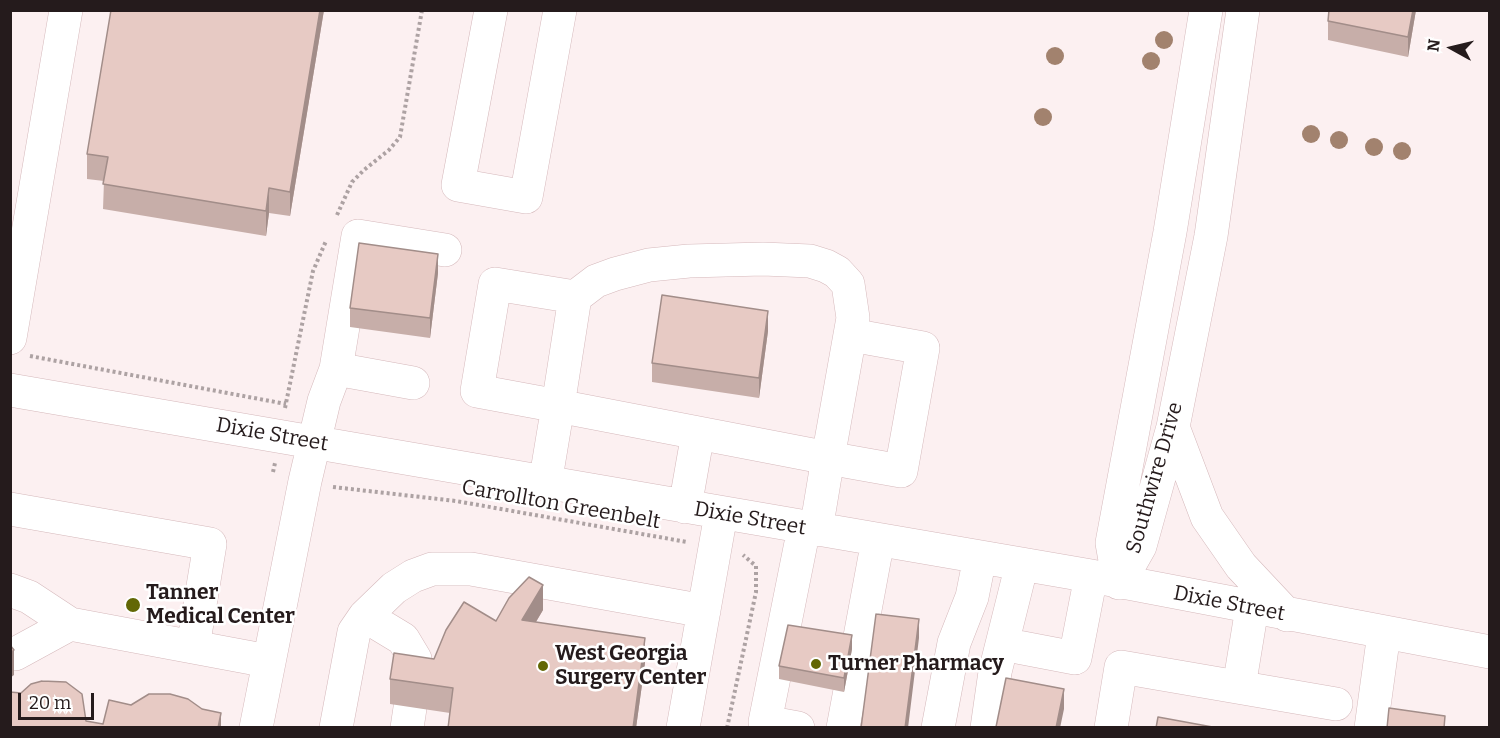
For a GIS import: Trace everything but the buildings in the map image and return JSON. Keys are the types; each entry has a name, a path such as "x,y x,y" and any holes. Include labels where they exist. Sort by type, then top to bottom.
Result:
{"street":[{"path":"16,346 66,10"},
{"path":"491,10 458,185 526,197 560,10"},
{"name":"Southwire Drive","path":"1105,580 1170,232 1206,10"},
{"name":"Southwire Drive","path":"1105,580 1140,546 1173,427 1211,236 1243,10"},
{"path":"1200,46 1237,52"},
{"path":"1170,232 1211,236"},
{"path":"256,728 268,661 324,401 336,369 358,236 445,250"},
{"path":"798,728 765,722 828,458 851,335 852,299 848,284 837,272 810,261 763,259 650,266 596,281 574,297 495,284 477,391 828,458 902,471 923,348 851,335"},
{"path":"545,483 574,297"},
{"path":"336,369 413,383"},
{"name":"Dixie Street","path":"10,390 1022,564 1490,652"},
{"path":"1173,427 1207,517 1241,566 1287,615"},
{"path":"685,507 698,432"},
{"path":"10,509 210,544 193,647"},
{"path":"683,728 721,514"},
{"path":"843,728 878,540"},
{"path":"938,728 954,643 972,597 980,558"},
{"path":"987,728 995,672 1022,564"},
{"path":"336,728 354,632 364,616 380,600 413,576 432,569 471,569 704,611"},
{"path":"1002,644 1075,658 1105,580"},
{"path":"10,590 29,597 61,629"},
{"path":"1239,687 1252,608"},
{"path":"364,616 403,639 415,658 416,668 407,728"},
{"path":"10,628 61,629 193,647 268,661"},
{"path":"10,653 15,654 61,629"},
{"path":"1371,728 1383,633"},
{"path":"1111,728 1121,667 1336,704"}],"path":[{"path":"16,346 286,404"},
{"name":"Carrollton Greenbelt","path":"334,488 456,501 733,550 750,558 756,566 758,578 727,728"}],"place":[{"name":"Tanner Medical Center","path":"133,605"},
{"name":"Turner Pharmacy","path":"816,664"},
{"name":"West Georgia Surgery Center","path":"543,666"}]}
